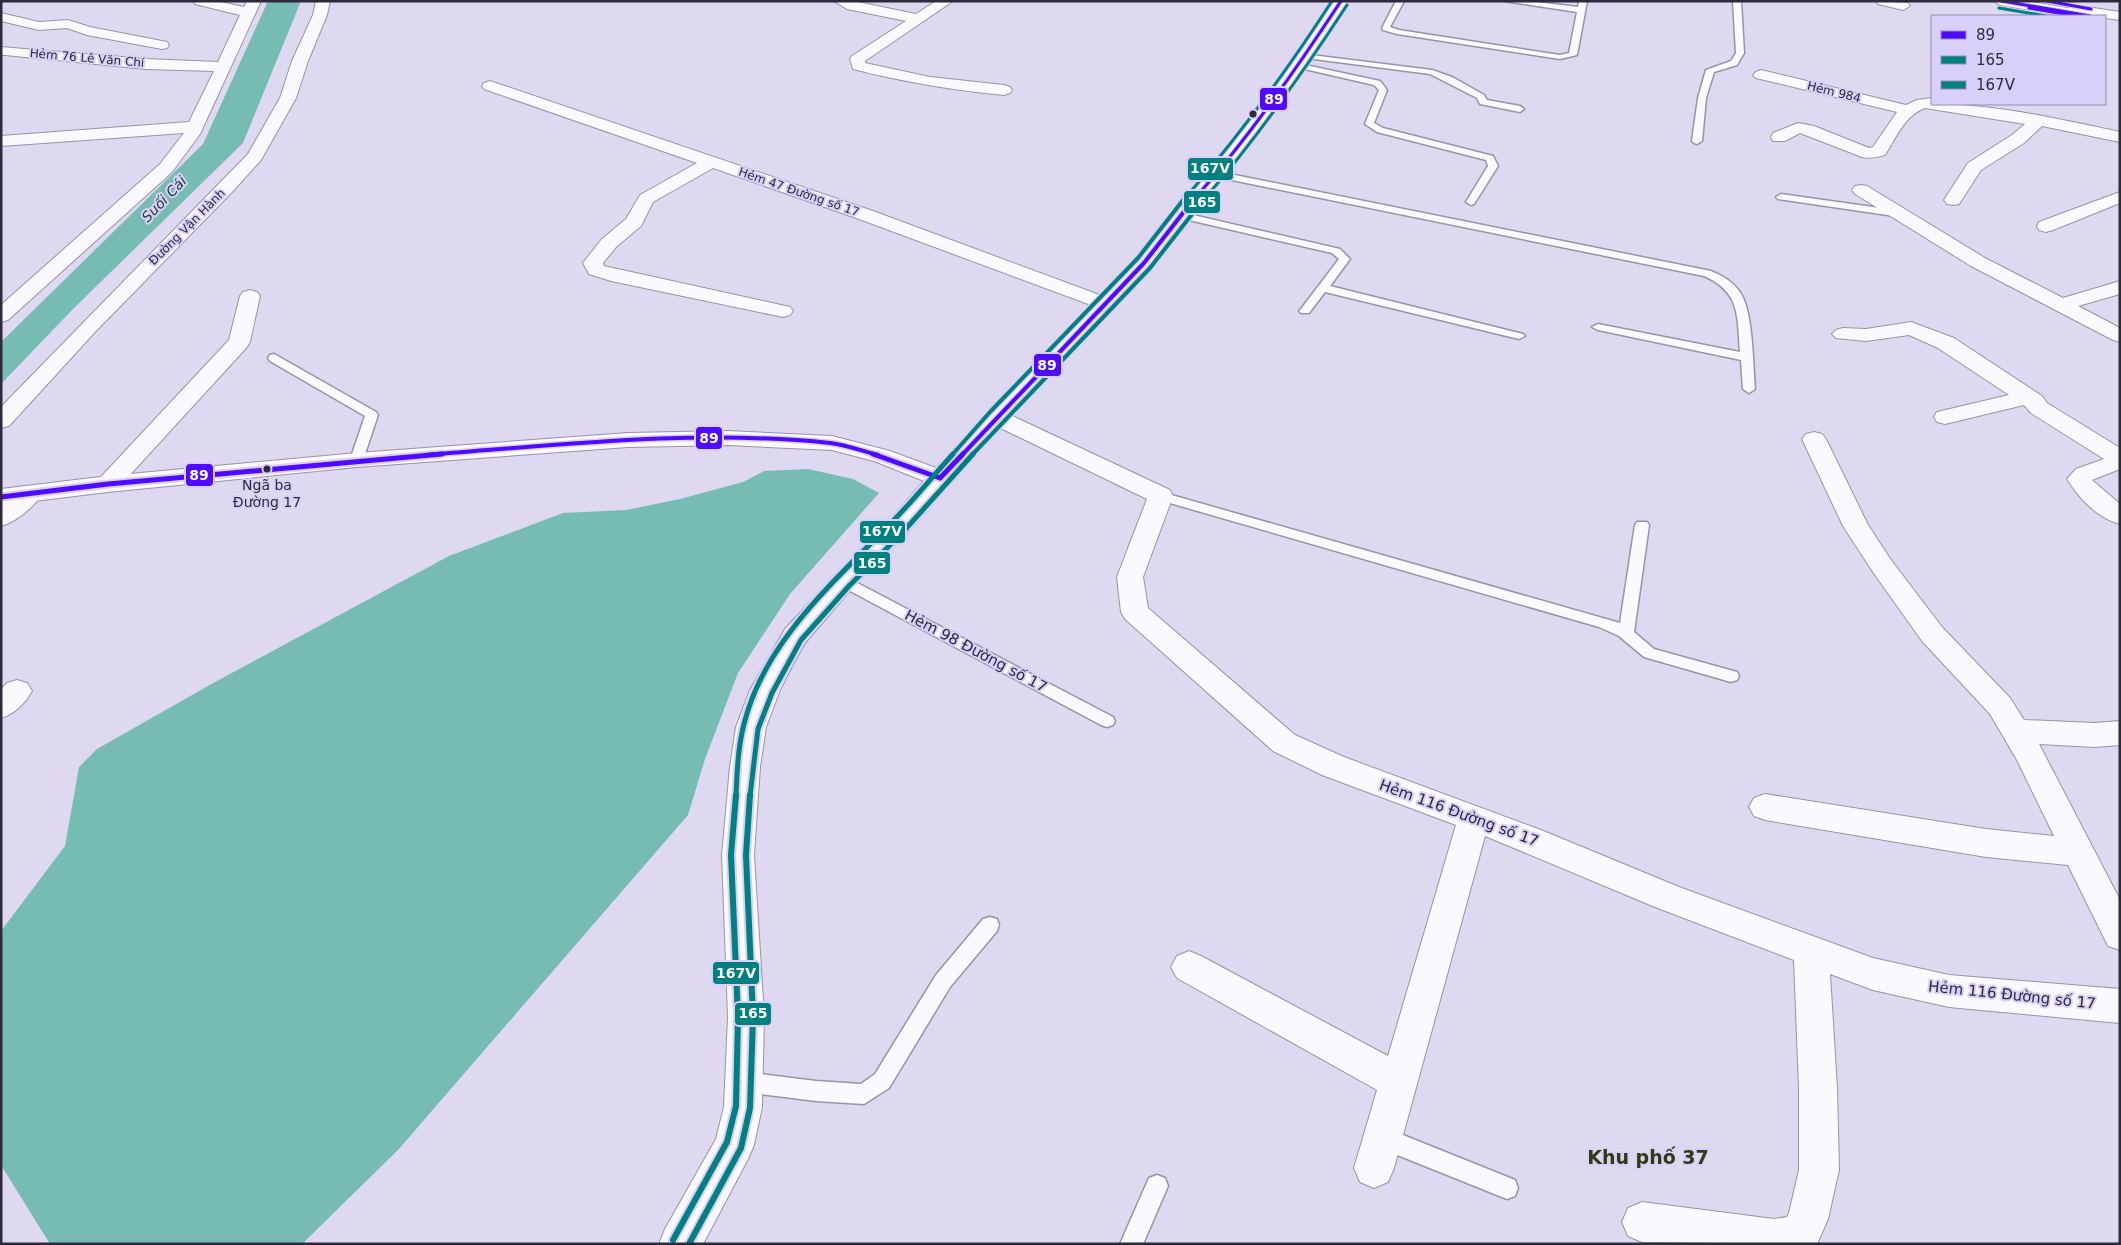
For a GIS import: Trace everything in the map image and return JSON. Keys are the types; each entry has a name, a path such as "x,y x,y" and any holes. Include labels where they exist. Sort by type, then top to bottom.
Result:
{"main road":[{"path":"200,1 233,10 251,7"},
{"name":"Đường Vận Hành","path":"1,421 88,328 227,187 255,156 288,98 300,61 320,15 323,1"},
{"path":"841,1 852,6 919,19"},
{"path":"946,1 857,59 858,66 883,73 1004,90"},
{"path":"680,1244 734,1145 742,1107 746,1017 738,855 750,726 765,690 795,636 844,581 897,528 996,417 1144,263 1302,60 1341,1"},
{"path":"1883,1 1904,6"},
{"path":"2000,1 2084,15"},
{"path":"2030,1 2120,16"},
{"path":"2078,1 2120,9"},
{"path":"1,316 166,168 195,127 251,7"},
{"path":"1,17 39,26 68,24 87,31 162,45"},
{"path":"2106,19 2120,22"},
{"name":"Hẻm 76 Lê Văn Chí","path":"3,52 25,38"},
{"name":"Hẻm 76 Lê Văn Chí","path":"3,52 223,67"},
{"name":"Hẻm 984","path":"1761,75 1907,110"},
{"name":"Hẻm 47 Đường số 17","path":"490,86 866,215 1106,304"},
{"path":"1779,137 1798,128 1868,153 1879,151 1907,110 1924,101 1931,103"},
{"path":"1942,105 2120,137"},
{"path":"1953,200 1974,167 2018,139 2038,121"},
{"path":"4,148 24,140 195,127"},
{"path":"711,162 646,199 634,222 597,256 594,263 596,270 611,275 783,311"},
{"path":"1861,190 1978,262 2120,336"},
{"path":"2046,226 2120,197"},
{"path":"2061,305 2120,287"},
{"path":"108,484 239,342 250,296"},
{"path":"1844,334 1866,335 1911,328 1946,343 2034,401 2039,408 2120,459"},
{"path":"1944,417 2028,397"},
{"path":"996,417 1161,496"},
{"path":"1,497 108,484 357,460 628,440 728,438 832,443 882,456 940,478"},
{"path":"1814,438 1856,526 1882,566 1932,634 2000,706 2030,755 2120,935"},
{"path":"2120,459 2079,478 2090,493 2120,516"},
{"path":"1,518 30,494"},
{"name":"Hẻm 116 Đường số 17","path":"1161,496 1130,577 1135,612 1284,743 1334,766 1530,839 1667,897 1873,974 1949,991 2120,1006"},
{"path":"2015,731 2095,735 2120,733"},
{"path":"1765,807 1986,843 2077,852"},
{"path":"1378,1153 1474,818"},
{"path":"1642,1222 1774,1240 1799,1236 1808,1219 1819,1170 1818,1088 1811,950"},
{"path":"1189,967 1399,1082"}],"lane":[{"path":"1400,1 1386,28 1397,32 1560,57 1573,55 1583,1"},
{"path":"1508,1 1582,10"},
{"path":"1697,141 1702,98 1710,70 1734,63 1740,53 1737,1"},
{"path":"1302,60 1432,72 1482,97 1483,102 1520,109"},
{"path":"1302,60 1377,82 1383,90 1369,124 1380,130 1490,158 1493,166 1471,202"},
{"path":"1215,174 1707,273 1720,278 1736,295 1739,302 1749,389"},
{"path":"1781,198 1901,214"},
{"path":"1180,215 1336,251 1345,259 1305,311"},
{"path":"1323,288 1519,336"},
{"path":"1598,327 1745,357"},
{"path":"274,358 372,415 357,460"},
{"path":"1161,496 1598,621 1626,634 1638,646 1649,653 1731,676"},
{"path":"1626,634 1642,525"},
{"name":"Hẻm 98 Đường số 17","path":"844,581 1107,721"},
{"path":"744,1082 864,1094 882,1081 943,981 990,925"},
{"path":"1378,1153 1507,1188"},
{"path":"1131,1244 1157,1186"}],"path":[{"path":"629,190 623,174 627,164 663,146"},
{"path":"591,220 622,196"}],"water":[{"name":"Suối Cái","path":"268,1 301,1 243,143 73,309 1,384 1,342 203,144"},
{"path":"808,469 853,479 879,493 790,594 738,673 705,759 688,815 398,1150 302,1244 50,1244 1,1165 1,931 65,846 79,767 97,749 215,682 449,556 563,513 626,510 680,499 743,482 764,471"}],"transit line":[{"name":"167V","path":"673,1240 727,1142 736,1106 738,1017 731,855 738,766 744,724 758,687 772,660 789,632 838,576 891,523 990,412 1138,258 1174,210 1219,159 1293,61 1332,1"},
{"name":"89","path":"940,478 1144,263 1180,215 1225,164 1299,65 1341,1"},
{"path":"2002,1 2084,15"},
{"path":"2047,1 2091,9"},
{"name":"165","path":"689,1244 741,1148 750,1108 753,1017 746,855 752,768 758,729 772,693 801,640 849,586 902,533 1001,422 1150,268 1186,220 1231,168 1305,69 1347,5"},
{"name":"165","path":"1999,8 2040,15"},
{"path":"2029,8 2070,15"},
{"name":"89","path":"1,497 108,484 357,460 628,440 728,438 832,443 882,456 940,478"}],"place":[{"name":"Ngã ba Đường 17","path":"267,469"}],"district":[{"name":"Khu phố 37","path":"1648,1157"}]}
